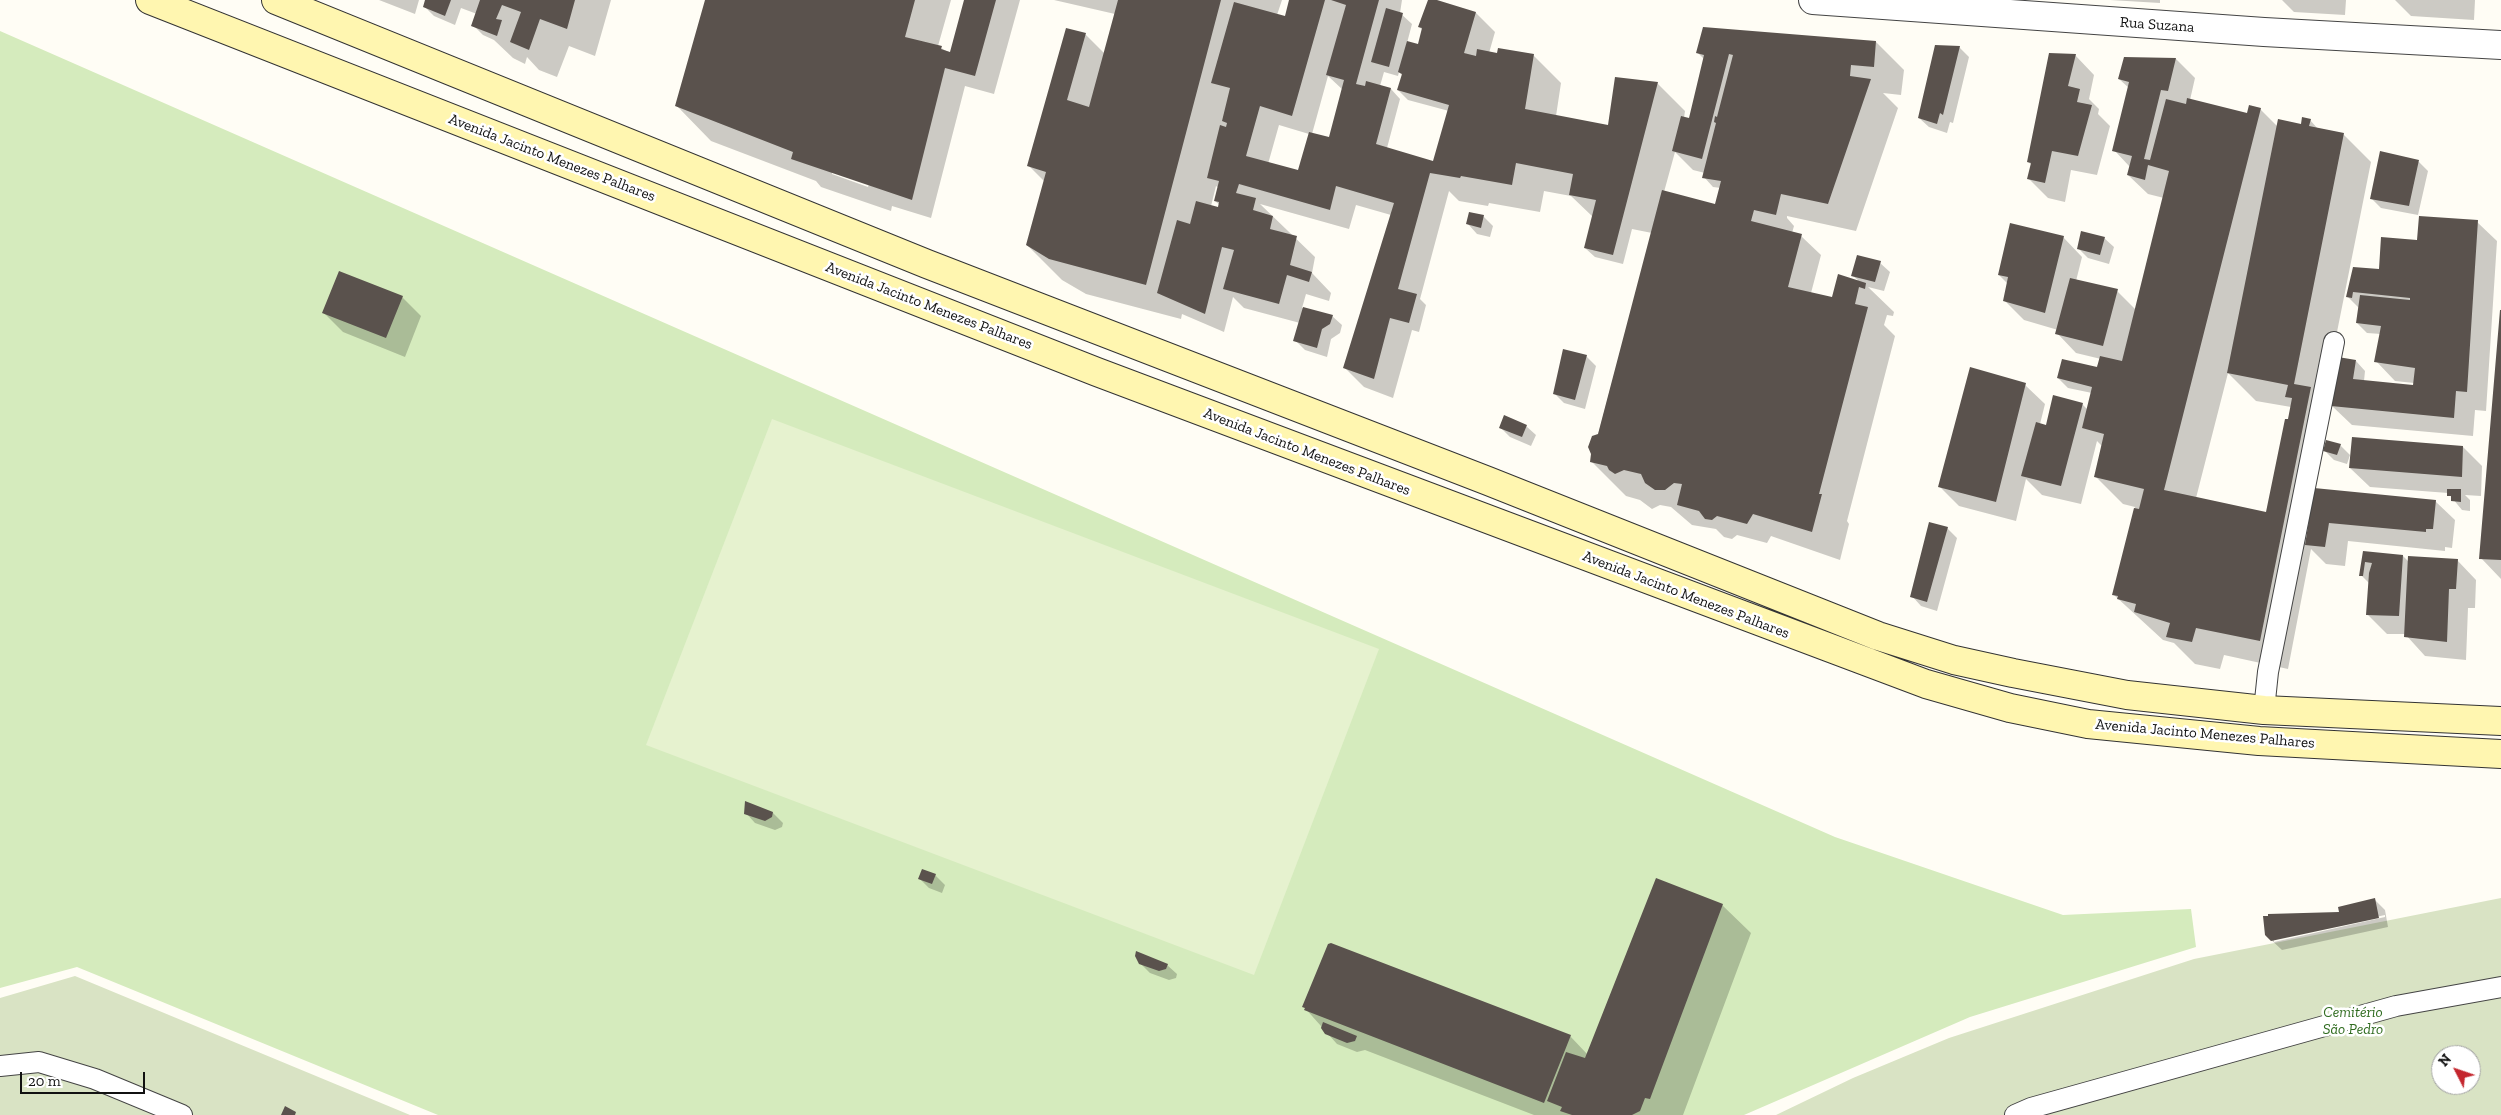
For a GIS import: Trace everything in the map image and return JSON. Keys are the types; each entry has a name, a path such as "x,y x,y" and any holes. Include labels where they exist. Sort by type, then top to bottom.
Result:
{"main road":[{"name":"Avenida Jacinto Menezes Palhares","path":"150,0 1176,402 1926,684 2010,708 2088,724 2210,738 2501,754"},
{"name":"Avenida Jacinto Menezes Palhares","path":"276,0 927,264 1488,481 1878,636 1954,660 2013,674 2127,695 2264,710 2501,721"},
{"path":"482,131 496,89"},
{"path":"1176,402 1186,364"}],"street":[{"name":"Rua Suzana","path":"1813,0 2235,30 2501,45"}],"lane":[{"path":"2264,710 2268,672 2334,342"},
{"path":"2015,1115 2040,1106 2396,1006 2501,987"},
{"path":"0,1066 39,1062 95,1079 182,1115"}],"green space":[{"path":"0,31 1835,837 2063,915 2191,909 2196,947 1970,1017 1744,1115 438,1115 77,967 0,988"},
{"path":"772,419 1379,649 1254,975 646,745"},
{"name":"Cemitério São Pedro","path":"2501,898 2501,1115 1776,1115 1853,1078 1949,1038 2194,959"},
{"path":"75,976 410,1115 0,1115 0,998"}],"building":[{"path":"425,0 451,0 445,16 423,7"},
{"path":"480,0 575,0 567,29 540,19 529,50 510,42 521,12 502,5 496,19 502,20 497,36 471,26"},
{"path":"705,0 915,0 905,37 942,46 941,49 950,52 964,0 996,0 975,76 945,68 912,200 791,159 793,152 675,106"},
{"path":"1118,0 1221,0 1146,285 1049,259 1026,245 1046,172 1027,166 1066,28 1086,33 1067,100 1089,107"},
{"path":"1289,0 1325,0 1292,116 1260,106 1246,156 1298,170 1309,132 1329,137 1344,80 1326,75 1346,5 1331,0 1379,0 1356,84 1365,86 1366,81 1391,88 1376,144 1433,161 1449,105 1397,90 1402,74 1398,72 1407,41 1418,44 1422,28 1418,27 1428,0 1437,0 1476,12 1464,53 1476,56 1477,49 1497,53 1498,48 1534,54 1525,109 1608,125 1615,77 1658,82 1613,255 1584,248 1596,200 1569,195 1573,174 1516,163 1512,185 1461,176 1460,178 1430,173 1398,289 1417,294 1409,323 1390,318 1374,379 1343,368 1394,203 1336,186 1330,210 1239,184 1236,193 1256,198 1253,210 1273,216 1270,229 1297,236 1290,265 1312,272 1309,282 1287,275 1279,304 1223,289 1234,250 1222,247 1205,314 1157,293 1177,220 1190,224 1196,201 1218,207 1219,202 1214,201 1219,181 1207,178 1220,125 1226,127 1227,123 1222,121 1230,88 1211,83 1234,2 1285,16"},
{"path":"1386,8 1403,13 1389,67 1371,62"},
{"path":"1703,27 1876,41 1874,67 1851,65 1850,76 1871,79 1828,204 1781,194 1776,215 1754,210 1751,221 1802,234 1788,287 1832,297 1838,274 1866,283 1865,289 1859,287 1855,304 1868,307 1819,494 1822,494 1812,532 1753,514 1747,524 1717,516 1712,520 1705,519 1699,511 1677,505 1682,484 1674,483 1665,490 1655,490 1645,483 1641,474 1624,470 1615,474 1607,466 1590,462 1591,454 1588,447 1592,436 1598,434 1662,190 1715,204 1721,181 1702,178 1716,123 1714,122 1715,116 1717,117 1733,55 1729,54 1702,159 1672,151 1681,116 1689,118 1704,55 1696,53"},
{"path":"1935,45 1960,46 1943,115 1940,113 1937,124 1918,118"},
{"path":"2049,53 2076,54 2068,86 2080,89 2077,102 2092,105 2078,156 2052,151 2045,183 2027,179 2031,163 2027,162"},
{"path":"2124,57 2176,58 2168,91 2161,90 2144,159 2150,160 2166,99 2186,104 2187,98 2247,113 2249,105 2261,108 2164,490 2266,512 2285,419 2288,419 2292,398 2285,397 2288,385 2227,373 2278,119 2301,124 2302,117 2311,119 2309,126 2344,133 2294,384 2311,387 2260,641 2196,628 2192,642 2166,637 2170,623 2134,612 2136,604 2117,599 2118,596 2112,595 2134,508 2139,509 2144,489 2094,477 2104,434 2082,428 2092,387 2057,378 2062,359 2097,367 2100,356 2122,361 2169,171 2148,165 2145,180 2127,175 2132,156 2112,151 2129,82 2118,79"},
{"path":"2380,151 2419,160 2409,206 2370,199"},
{"path":"1469,212 1484,215 1481,228 1466,224"},
{"path":"2419,216 2478,220 2467,392 2456,391 2454,418 2331,406 2338,357 2356,360 2353,379 2413,385 2415,368 2374,362 2381,326 2356,323 2360,295 2410,300 2410,298 2353,292 2352,298 2346,297 2353,267 2379,269 2381,237 2417,240"},
{"path":"2010,223 2064,236 2045,313 2003,301 2008,277 1998,275"},
{"path":"2081,231 2105,237 2100,255 2077,249"},
{"path":"1857,255 1881,261 1875,282 1851,276"},
{"path":"339,271 403,296 386,338 322,313"},
{"path":"2070,278 2118,289 2103,346 2055,334"},
{"path":"1303,307 1333,315 1330,324 1322,329 1317,348 1293,341"},
{"path":"2501,310 2501,560 2479,559"},
{"path":"1563,349 1587,355 1575,400 1553,394"},
{"path":"1970,367 2026,383 1996,502 1938,487"},
{"path":"2053,395 2083,403 2061,486 2021,476 2036,422 2046,425"},
{"path":"1504,415 1527,425 1522,437 1499,428"},
{"path":"2352,437 2463,446 2462,477 2349,468"},
{"path":"2326,440 2341,444 2337,455 2323,451"},
{"path":"2314,488 2436,500 2433,529 2426,529 2426,532 2329,523 2325,547 2305,545"},
{"path":"2447,489 2461,489 2461,502 2451,501 2451,496 2447,496"},
{"path":"1929,522 1948,527 1927,602 1910,597"},
{"path":"2363,551 2403,555 2399,616 2366,615 2369,573 2372,563 2365,562 2363,576 2359,576"},
{"path":"2408,556 2458,559 2456,589 2449,589 2447,642 2404,637"},
{"path":"745,801 773,812 772,817 765,821 744,814"},
{"path":"922,869 936,874 932,884 918,879"},
{"path":"1656,878 1723,904 1650,1099 1645,1098 1640,1111 1632,1115 1572,1115 1560,1111 1562,1107 1547,1101 1566,1052 1585,1058"},
{"path":"2375,898 2379,918 2271,941 2265,935 2263,916 2268,916 2268,914 2339,912 2338,907"},
{"path":"1331,943 1571,1035 1544,1103 1304,1010 1305,1008 1302,1007 1328,944"},
{"path":"1136,951 1168,964 1166,969 1159,971 1139,964 1135,956"},
{"path":"1323,1022 1357,1036 1355,1041 1347,1043 1325,1034 1321,1028"},
{"path":"285,1106 296,1112 295,1115 281,1115"}]}
